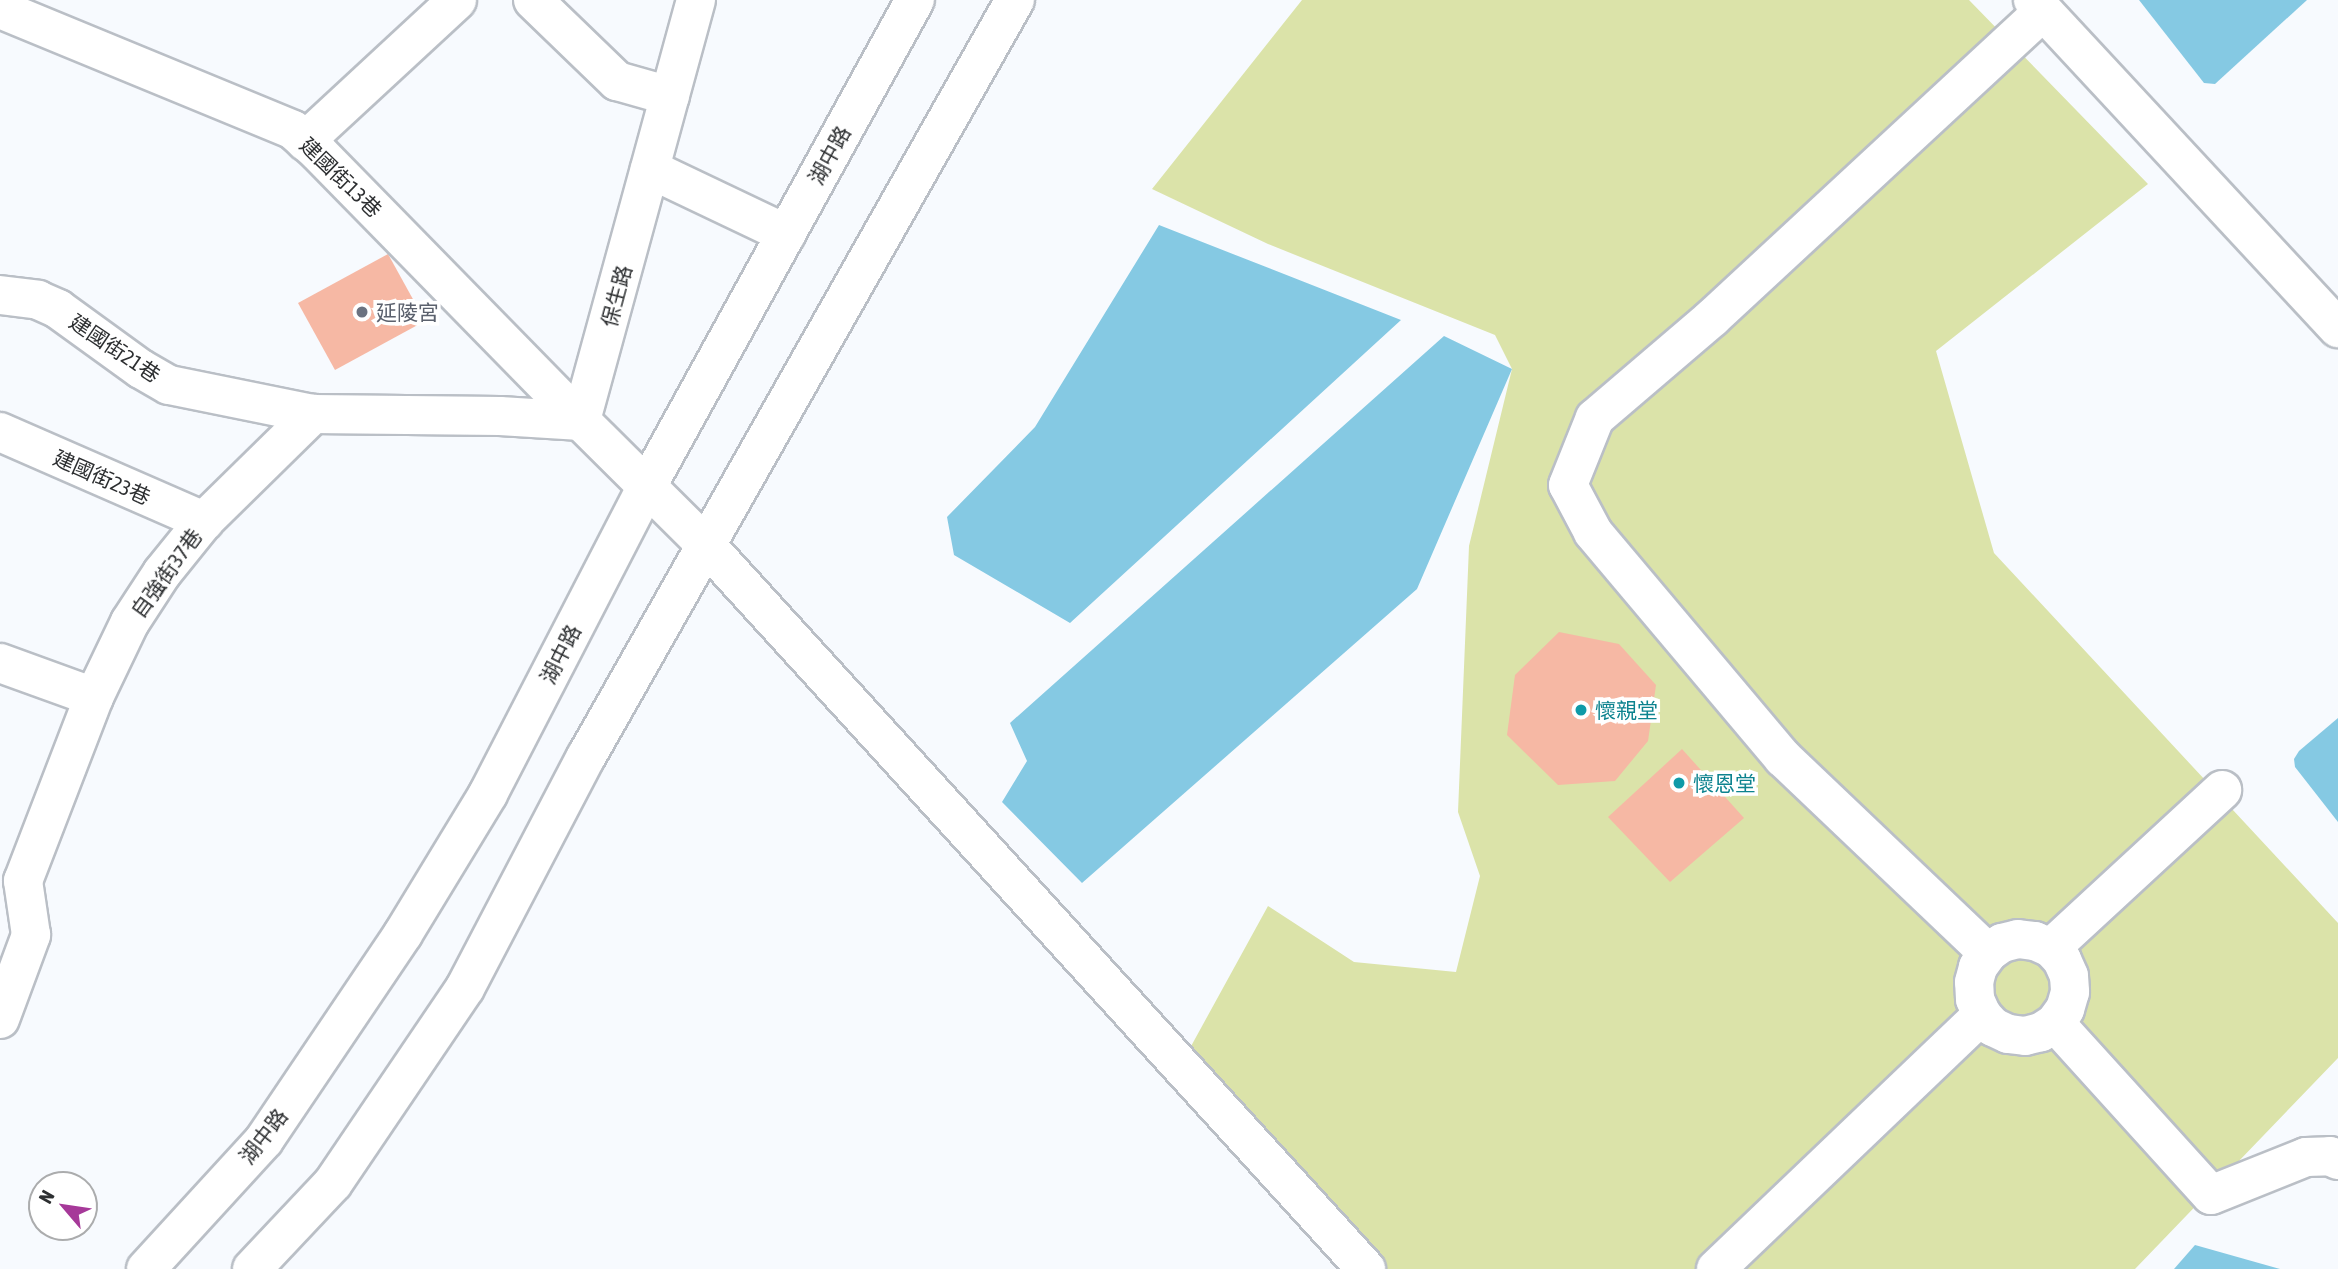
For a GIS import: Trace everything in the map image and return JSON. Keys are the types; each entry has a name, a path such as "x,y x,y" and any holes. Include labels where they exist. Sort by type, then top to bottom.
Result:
{"street":[{"path":"0,8 8,0"},
{"path":"305,141 456,0"},
{"path":"533,0 617,81 670,96"},
{"name":"保生路","path":"581,421 696,0"},
{"name":"湖中路","path":"146,1269 264,1140 402,934 488,794 646,488 915,0"},
{"path":"252,1269 333,1182 465,988 586,757 1015,0"},
{"path":"1988,953 1783,758 1593,533 1568,485 1595,418 1712,318 2038,5 2338,328"},
{"name":"建國街13巷","path":"0,8 293,130 581,421"},
{"path":"650,169 786,234"},
{"name":"建國街21巷","path":"0,295 38,300 58,309 141,369 169,385 313,414"},
{"path":"313,414 500,416 581,421 706,545 1366,1269"},
{"name":"自強街37巷","path":"0,1019 31,935 12,879 130,622 162,573 204,521 313,414"},
{"name":"建國街23巷","path":"0,432 204,521"},
{"path":"0,663 94,697"},
{"path":"2050,948 2222,790"},
{"path":"2018,939 2035,941 2050,948 2062,960 2069,976 2070,992 2066,1009 2055,1023 2041,1032 2025,1036 2008,1034 1993,1027 1982,1015 1975,999 1974,982 1978,967 1988,953 2002,943 2018,939"},
{"path":"1716,1269 1982,1015"},
{"path":"2055,1023 2211,1195 2306,1157 2330,1156 2338,1160"}],"green space":[{"path":"1302,0 1969,0 2148,184 1936,351 1994,553 2338,923 2338,1058 2135,1269 1350,1269 1173,1079 1268,906 1354,962 1456,972 1480,876 1458,812 1469,546 1512,369 1495,335 1268,244 1152,189"}],"water":[{"path":"2139,0 2307,0 2215,84 2204,83"},
{"path":"1159,225 1401,320 1070,623 954,555 947,517 1035,427"},
{"path":"1444,336 1512,369 1417,589 1082,883 1002,802 1027,761 1010,723"},
{"path":"2338,718 2338,822 2295,767 2294,759 2299,751"},
{"path":"2195,1245 2280,1269 2174,1269"}],"building":[{"name":"延陵宮","path":"388,254 425,321 335,370 298,303"},
{"name":"懷親堂","path":"1559,632 1619,644 1656,685 1648,741 1615,781 1558,785 1507,735 1515,675"},
{"name":"懷恩堂","path":"1682,749 1744,818 1670,882 1608,817"}],"place":[{"name":"延陵宮","path":"362,312"},
{"name":"懷親堂","path":"1581,710"},
{"name":"懷恩堂","path":"1679,783"}]}
